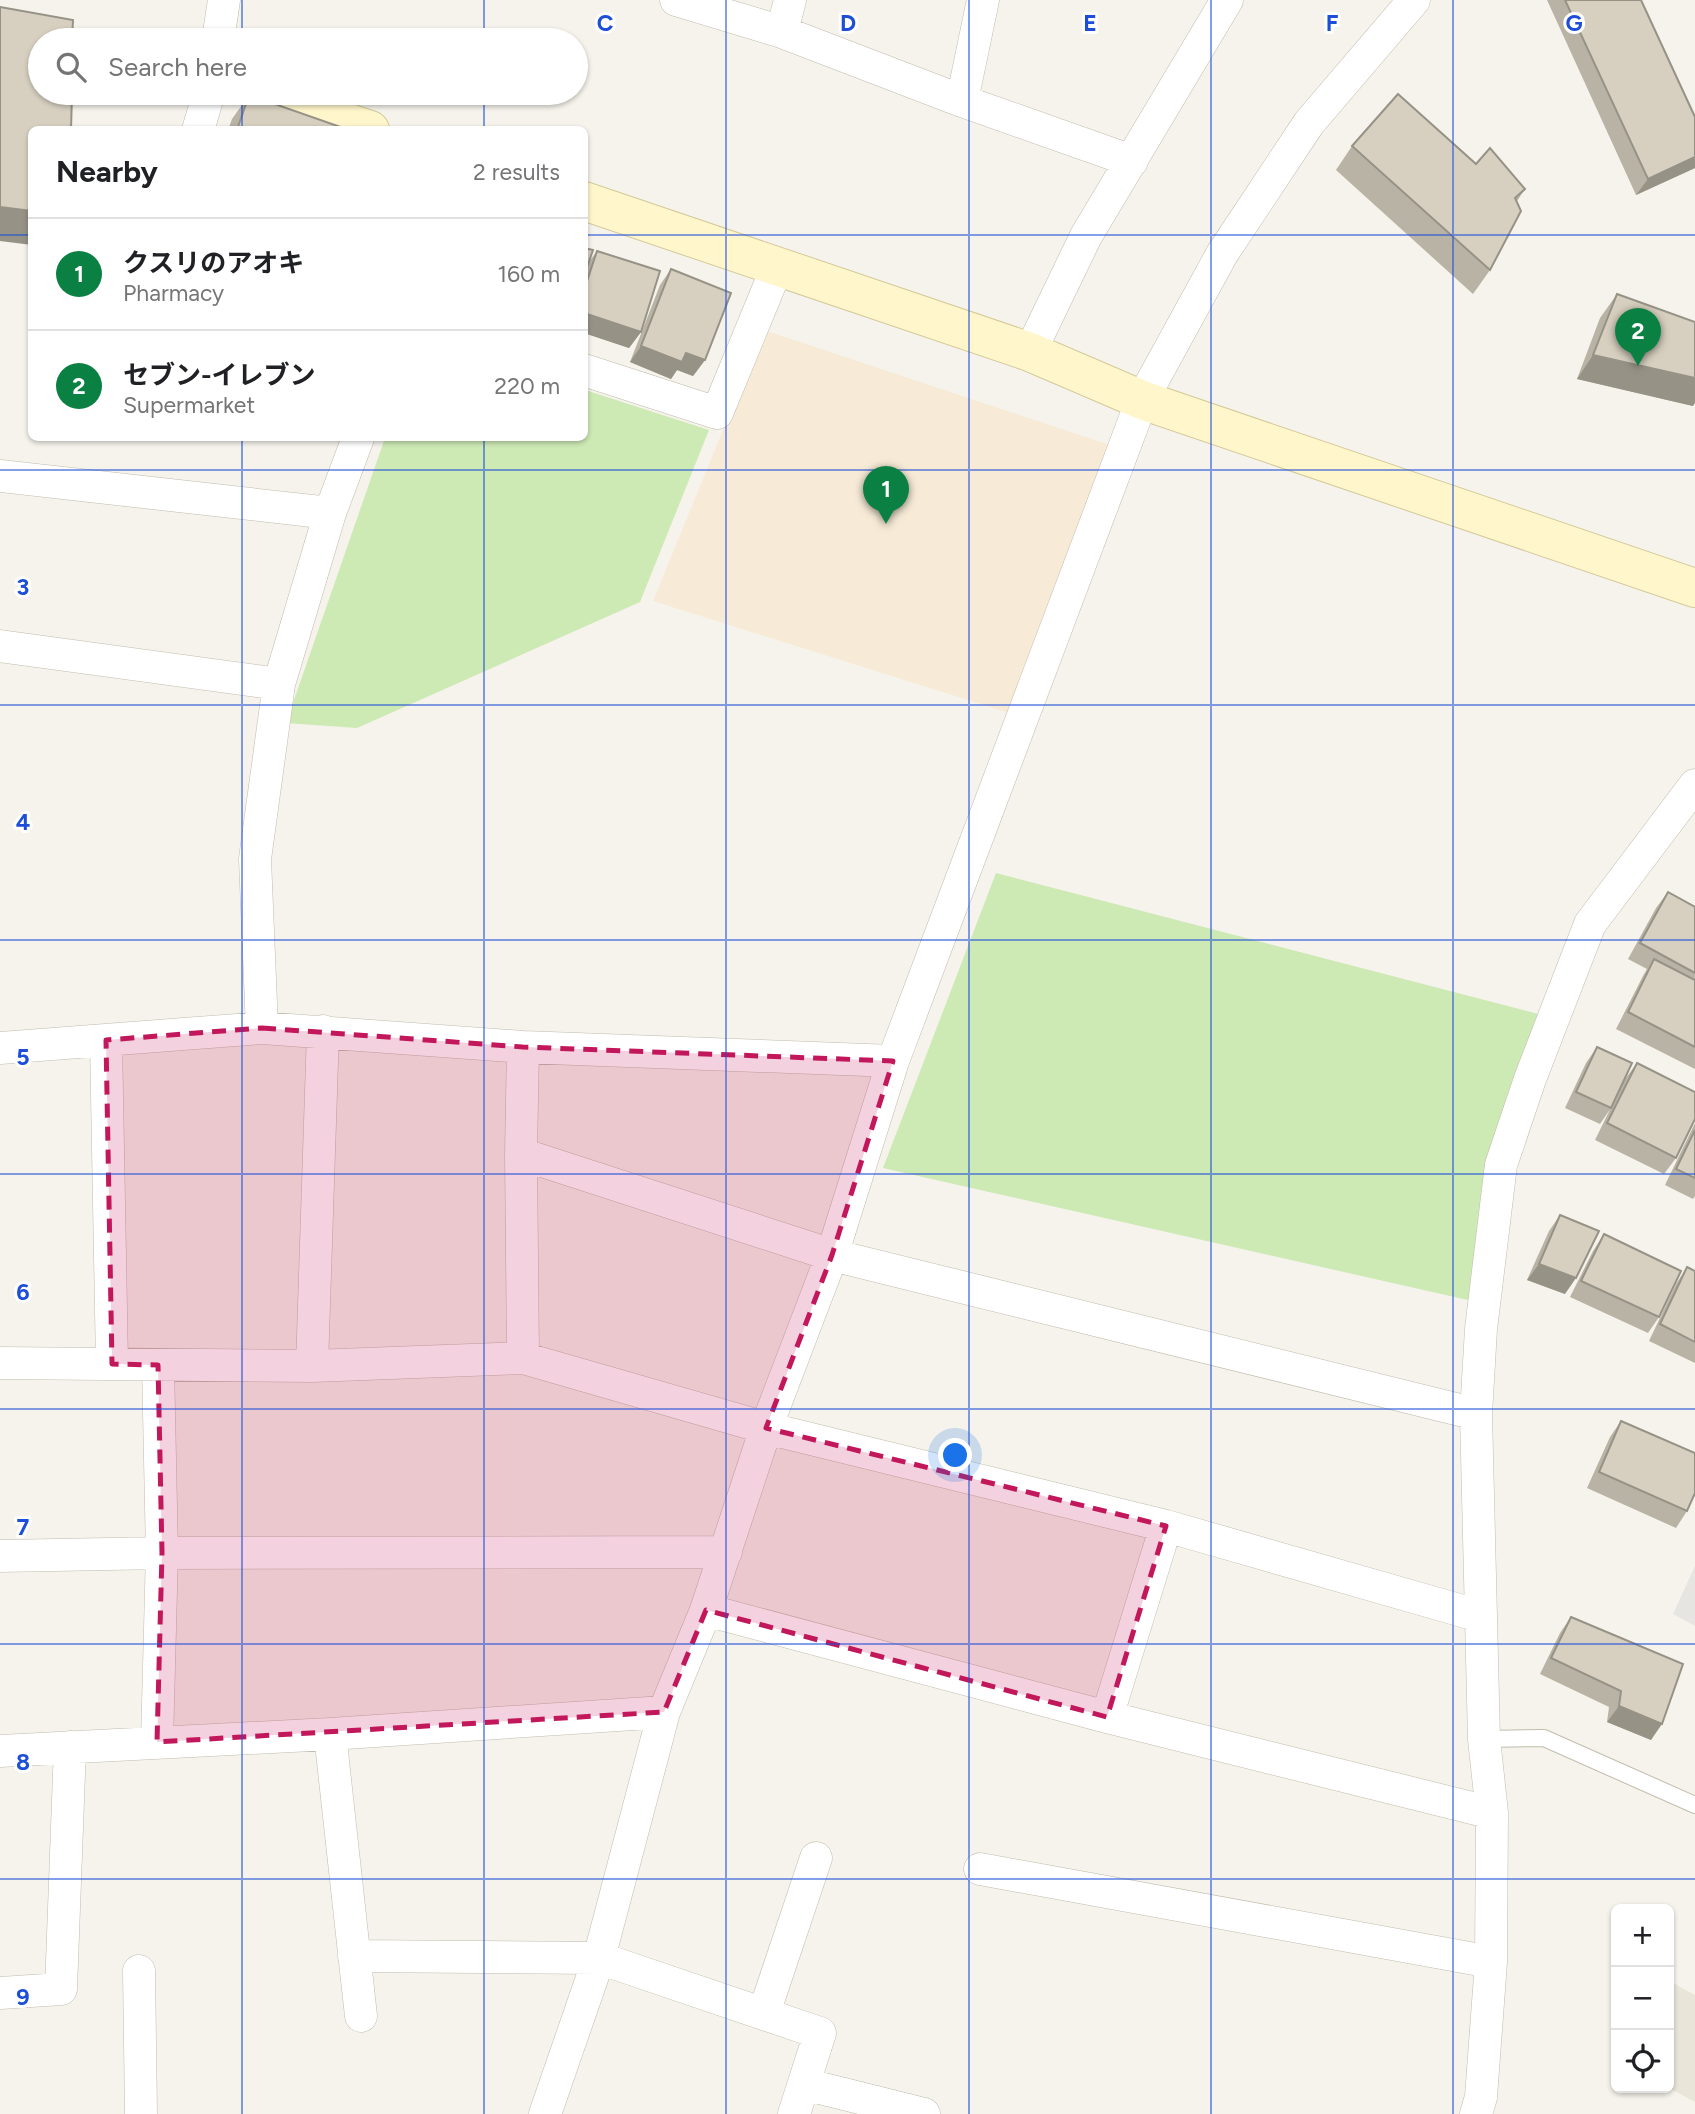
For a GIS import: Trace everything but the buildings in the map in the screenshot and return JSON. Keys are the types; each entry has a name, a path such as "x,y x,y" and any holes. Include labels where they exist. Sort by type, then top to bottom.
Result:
{"street":[{"path":"220,28 224,0"},
{"path":"676,0 782,33 961,101 1132,161"},
{"path":"782,33 790,0"},
{"path":"961,101 983,0"},
{"path":"1030,352 1086,236 1227,0"},
{"path":"545,2114 599,1958 664,1712 706,1610 766,1428 832,1255 893,1061 1142,400 1222,254 1309,123 1413,0"},
{"path":"199,126 205,105"},
{"path":"295,105 358,126"},
{"path":"588,202 1030,352 1142,400 1695,588"},
{"path":"588,371 717,413 778,265"},
{"path":"262,1028 255,859 279,684 330,513 357,441"},
{"path":"0,476 330,513"},
{"path":"0,646 279,684"},
{"path":"1476,2114 1481,2097 1491,1962 1492,1813 1484,1739 1476,1415 1481,1329 1501,1165 1530,1079 1590,924 1695,785"},
{"path":"0,1048 262,1028 523,1047 893,1061"},
{"path":"312,1366 323,1031"},
{"path":"106,1040 111,1364"},
{"path":"523,1047 523,1358"},
{"path":"521,1154 832,1255 1476,1415"},
{"path":"0,1363 312,1366 523,1358 766,1428 1166,1526 1480,1616"},
{"path":"157,1742 162,1553 158,1365"},
{"path":"1107,1717 1166,1526"},
{"path":"0,1556 162,1553 726,1552"},
{"path":"706,1610 1107,1717 1492,1813"},
{"path":"0,1751 330,1734 664,1712"},
{"path":"330,1734 361,2017"},
{"path":"0,1993 61,1989 70,1747"},
{"path":"764,2014 817,1858"},
{"path":"980,1870 1491,1962"},
{"path":"354,1955 599,1958 820,2033 794,2114"},
{"path":"139,1971 141,2114"},
{"path":"804,2084 924,2114"}],"lane":[{"path":"1484,1739 1544,1738 1695,1805"}],"highlighted area":[{"path":"262,1028 523,1047 893,1061 832,1255 766,1428 1166,1526 1107,1717 706,1610 664,1712 157,1742 162,1553 158,1365 112,1364 106,1040"}],"shaded area":[{"path":"764,330 1116,447 1019,716 653,601"},
{"path":"1695,1566 1695,1626 1673,1614"},
{"path":"1674,1984 1695,1995 1695,2102 1674,2091"}],"green space":[{"path":"588,391 709,430 640,602 357,728 286,723 384,441 588,441"},
{"path":"996,873 1554,1018 1496,1135 1490,1305 883,1168"}],"place":[{"name":"セブン-イレブン","path":"1638,366"},
{"name":"クスリのアオキ","path":"886,524"}]}
